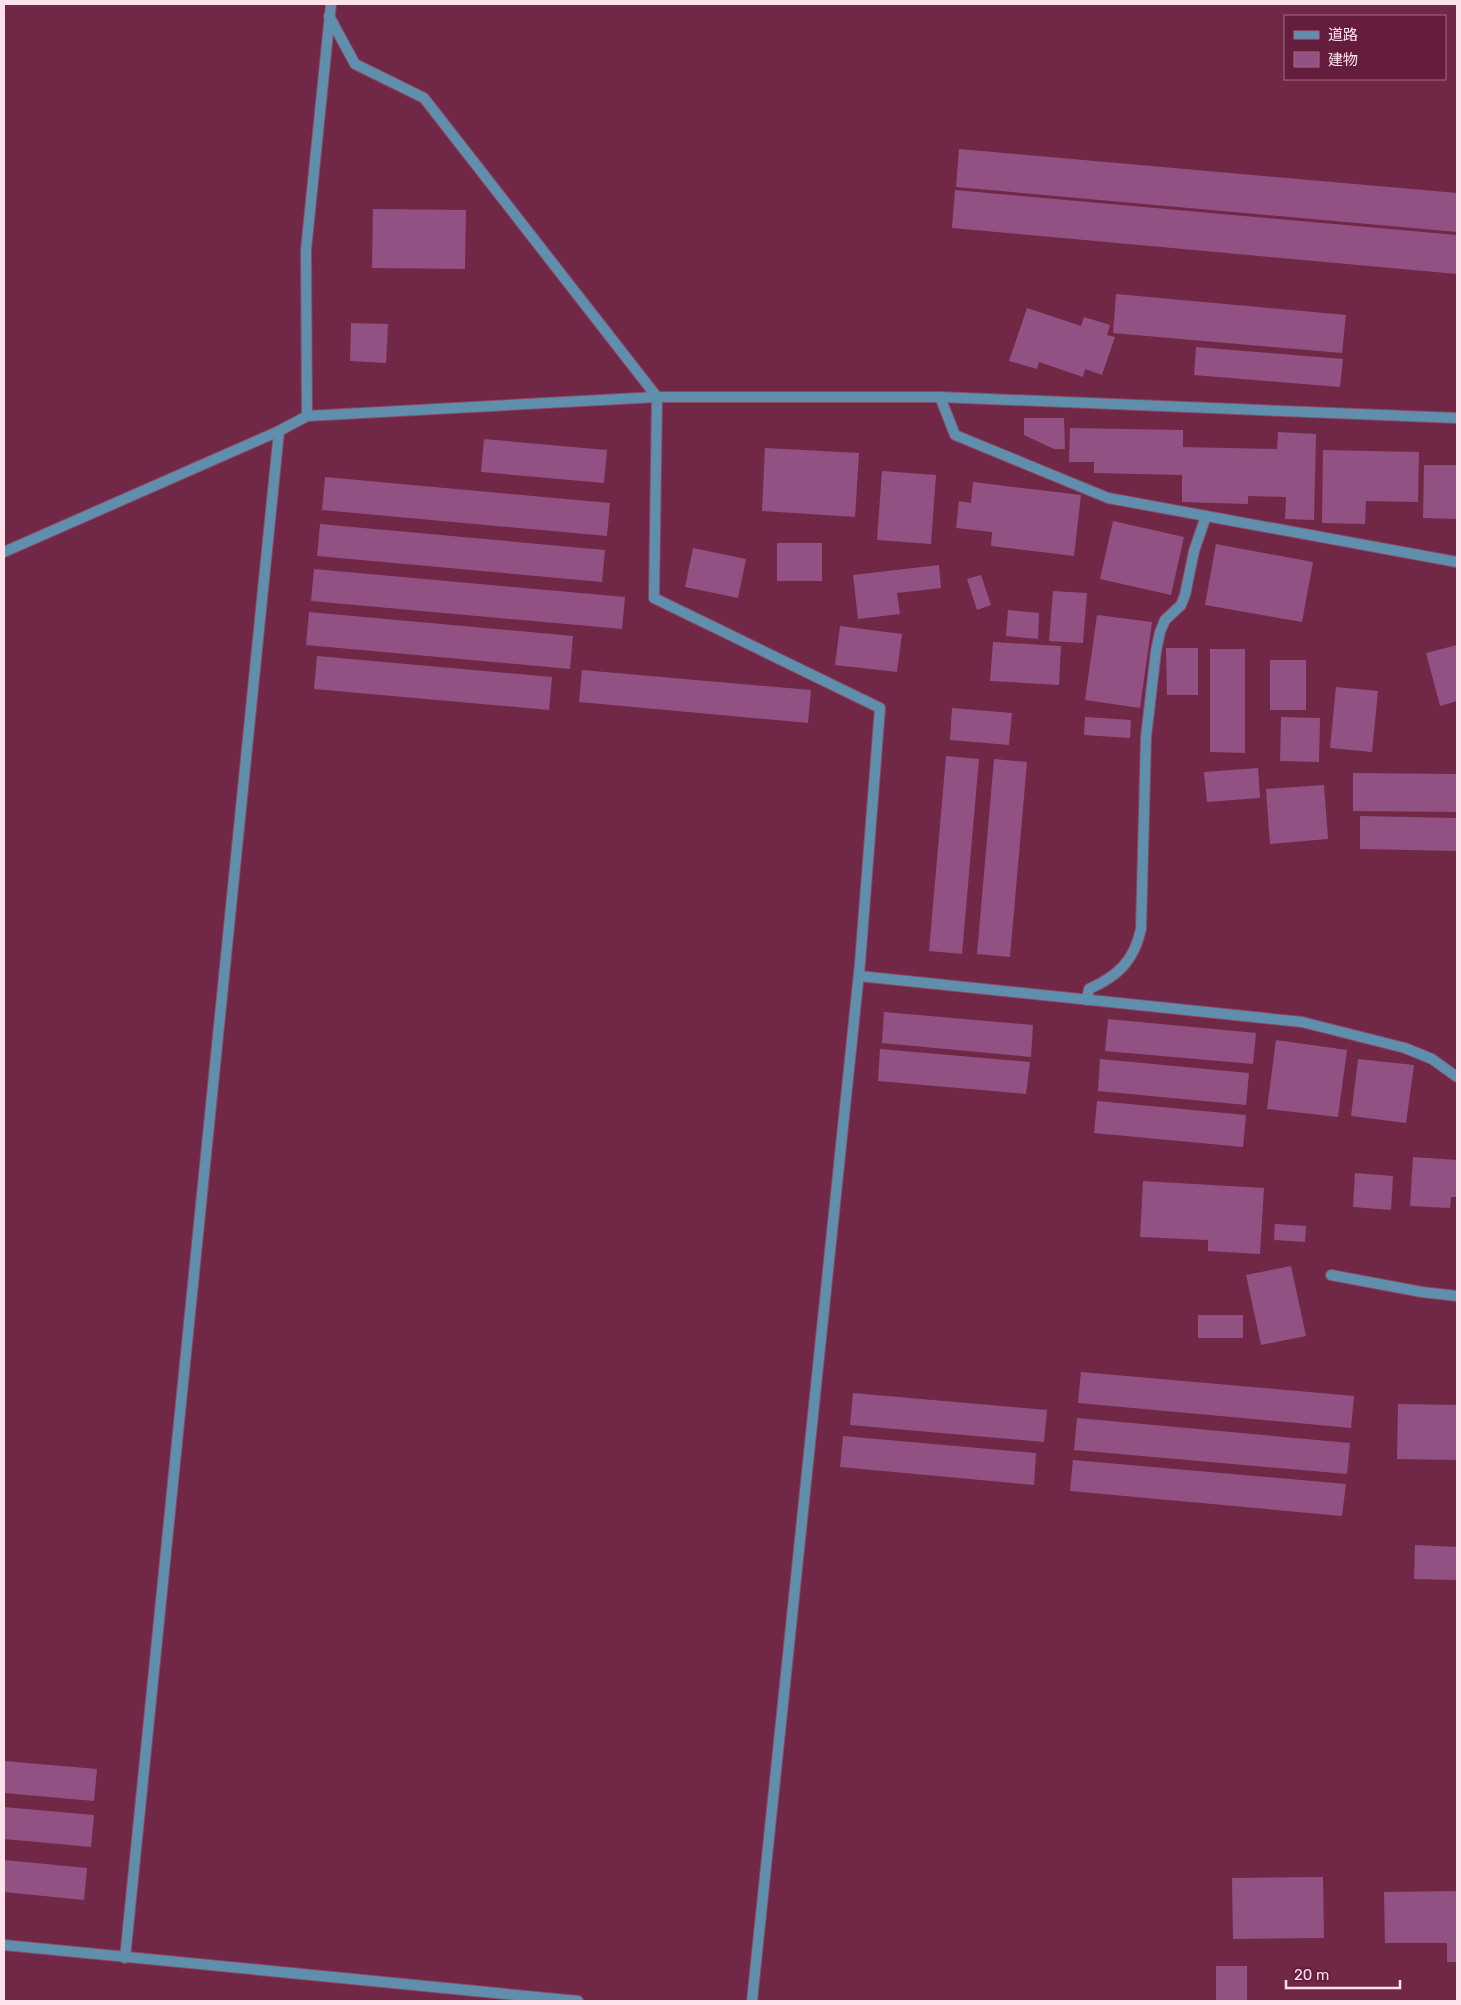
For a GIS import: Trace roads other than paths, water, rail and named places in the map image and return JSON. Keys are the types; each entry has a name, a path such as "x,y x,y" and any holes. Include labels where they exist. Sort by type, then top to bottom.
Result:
{"street":[{"path":"307,416 306,250 330,4"},
{"path":"329,16 355,64 424,98 657,397 654,598 880,708 859,976 752,2001"},
{"path":"4,552 279,431 307,416 657,397 940,397 1457,418"},
{"path":"940,397 955,435 1108,498 1457,562"},
{"path":"125,1958 279,431"},
{"path":"1088,1000 1089,989 1117,974 1131,956 1138,942 1141,929 1146,737 1156,651 1165,620 1181,605 1185,595 1194,551 1206,516"},
{"path":"859,976 1302,1022 1405,1048 1432,1058 1457,1077"},
{"path":"1331,1275 1422,1292 1457,1296"},
{"path":"4,1945 578,2001"}]}
